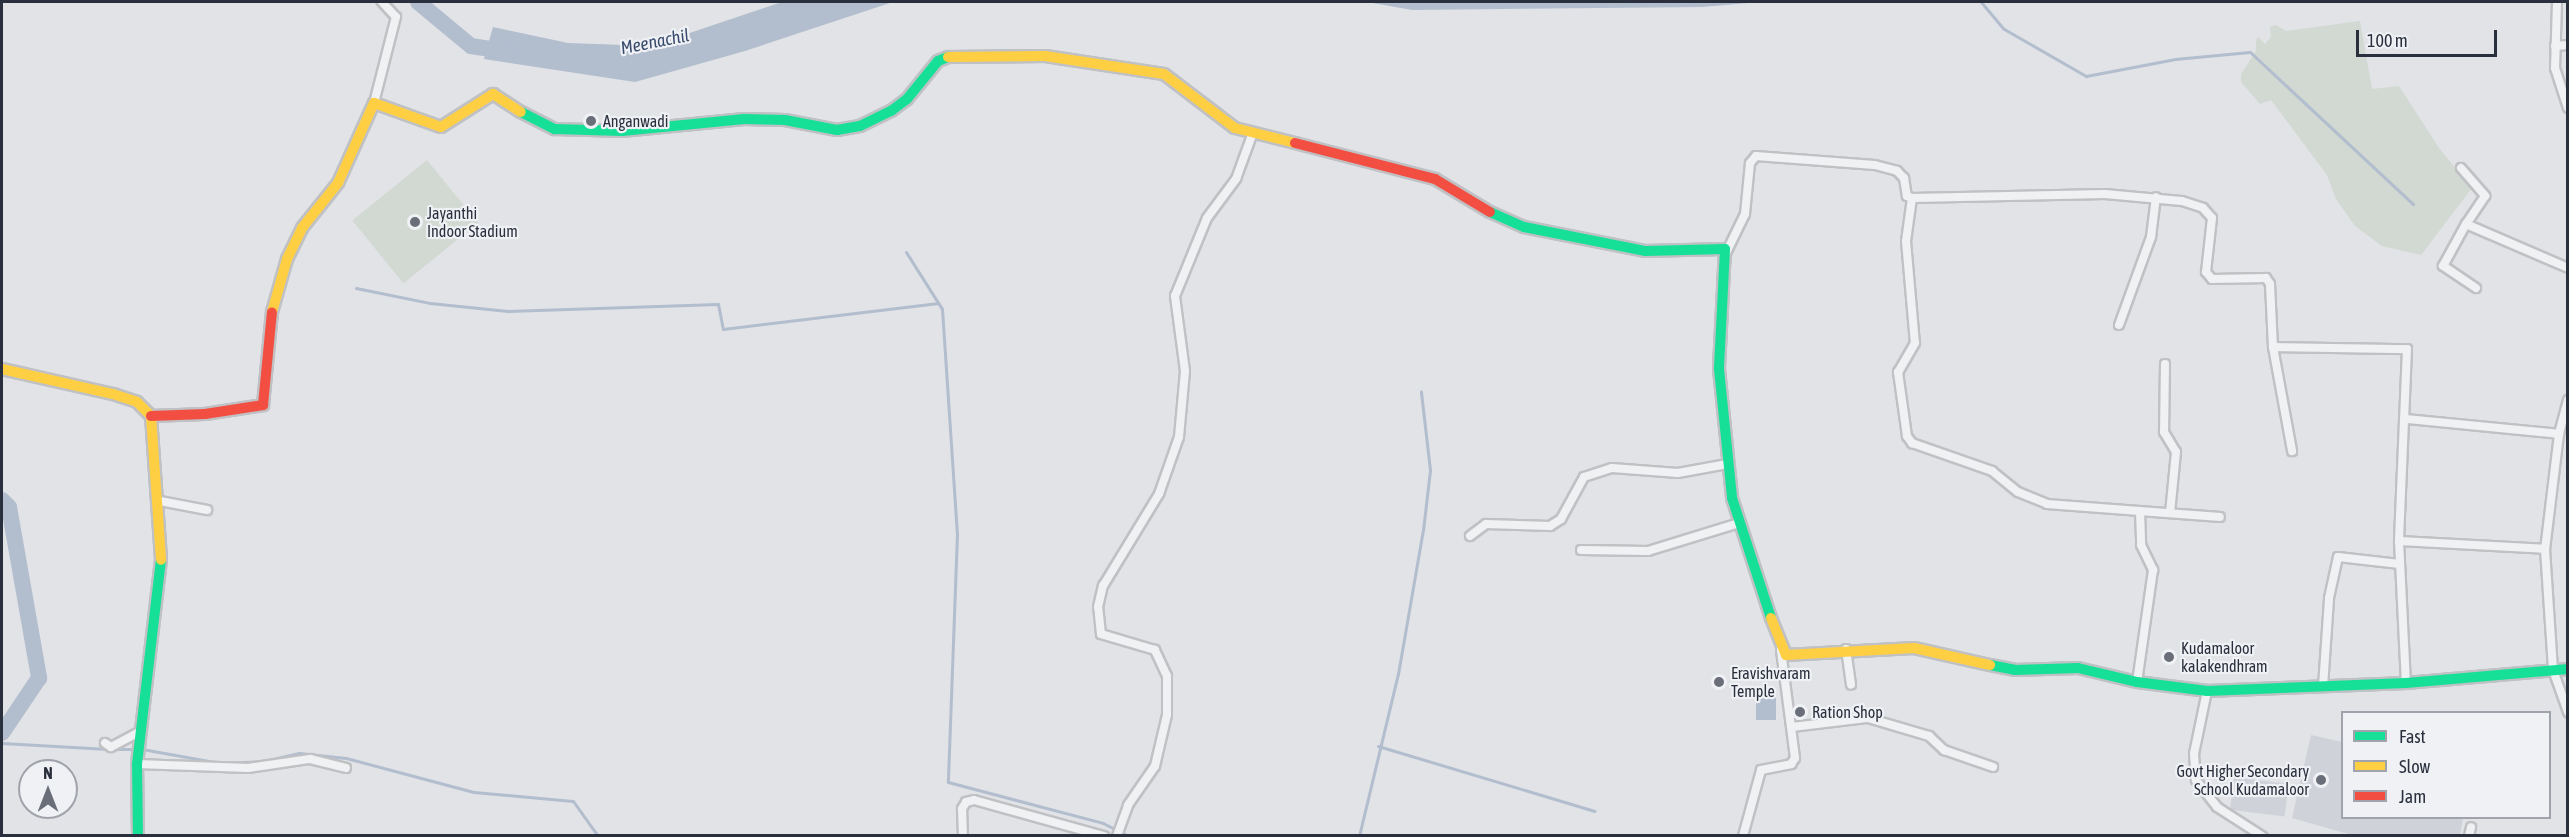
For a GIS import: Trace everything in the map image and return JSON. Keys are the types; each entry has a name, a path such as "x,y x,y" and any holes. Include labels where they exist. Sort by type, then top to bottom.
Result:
{"main road":[{"path":"151,416 205,414 263,405 272,311 286,259 302,228 338,183 374,104 441,128 492,94 537,123 555,129 622,131 744,119 785,120 837,130 860,126 891,111 907,99 939,61 952,56 1045,56 1164,74 1221,118 1252,135 1435,179 1499,218 1524,227 1646,251 1721,247 1726,253 1719,369 1727,464 1739,523 1781,650 1786,655 1846,649 1914,648 2015,670 2078,669 2137,682 2207,691 2406,683 2568,669"},
{"path":"2,369 113,394 137,402 151,416 160,501 162,549 137,761 138,836"}],"street":[{"path":"374,104 396,17 382,2"},
{"path":"2557,2 2555,68 2568,108"},
{"path":"2555,46 2568,45"},
{"path":"1119,832 1128,805 1155,766 1167,715 1167,676 1155,650 1101,634 1098,607 1103,586 1159,494 1179,437 1185,372 1175,296 1207,218 1236,178 1252,135"},
{"path":"1726,253 1745,214 1750,163 1756,156 1875,165 1897,171 1904,178 1907,196 1912,198 2105,194 2156,197 2203,208 2212,218 2206,272 2212,279 2266,278 2270,284 2273,347 2292,451"},
{"path":"2460,168 2485,196 2466,224 2443,266 2476,288"},
{"path":"2119,325 2151,237 2156,197"},
{"path":"1912,198 1906,241 1915,342 1898,372 1903,427 1912,443 1992,471 2018,492 2047,504 2220,517"},
{"path":"2466,224 2568,268"},
{"path":"2273,347 2407,349 2407,419 2399,541 2406,683"},
{"path":"2165,364 2164,432 2176,452 2170,513"},
{"path":"2568,399 2559,434 2545,549 2553,670 2568,712"},
{"path":"2407,419 2559,434"},
{"path":"1470,536 1486,524 1550,526 1561,519 1584,477 1612,468 1678,473 1727,464"},
{"path":"160,501 207,510"},
{"path":"2137,682 2152,570 2141,545 2140,511"},
{"path":"1581,550 1635,553 1739,523"},
{"path":"2399,541 2545,549"},
{"path":"2323,687 2329,598 2338,557 2400,564"},
{"path":"1846,649 1851,685"},
{"path":"1743,836 1761,770 1791,764 1795,758 1781,650"},
{"path":"2207,691 2194,754 2196,780 2217,807 2261,835"},
{"path":"1792,727 1868,718 1929,736 1944,750 1993,767"},
{"path":"105,743 111,747 140,736"},
{"path":"137,761 248,768 310,759 346,768"},
{"path":"963,836 962,809 966,802 974,800 1104,836"}],"shaded area":[{"path":"2360,21 2372,89 2399,86 2439,148 2472,188 2421,255 2382,246 2355,226 2336,199 2327,175 2271,100 2260,104 2241,82 2241,74 2256,51 2256,40 2258,37 2265,44 2271,37 2270,27 2276,25 2286,31"},
{"name":"Jayanthi Indoor Stadium","path":"427,160 478,223 403,283 352,220"},
{"name":"Govt Higher Secondary School Kudamaloor","path":"2311,735 2341,742 2341,819 2463,819 2460,835 2352,835 2292,818"},
{"path":"2234,777 2289,784 2285,816 2230,810"}],"water":[{"path":"782,2 893,2 745,51 635,82 484,59 493,27 568,43 651,46"},
{"path":"1367,2 1760,2 1702,7 1412,10"},
{"path":"1756,692 1776,692 1776,720 1756,720"}],"waterway":[{"name":"Meenachil","path":"418,2 471,46 509,52"},
{"path":"1981,2 2004,29 2086,76 2175,59 2250,52 2413,204"},
{"path":"906,252 942,309 957,533 948,782 1103,823 1128,836"},
{"path":"356,288 430,303 508,311 718,304 723,329 938,303"},
{"path":"1359,836 1398,674 1423,530 1430,470 1421,392"},
{"path":"2,500 9,507 39,678 2,733"},
{"path":"2,743 108,749"},
{"path":"1378,746 1594,811"},
{"path":"115,749 135,749"},
{"path":"142,749 220,763 264,761 299,753 346,758 474,792 573,801 598,836"}],"traffic: fast":[{"path":"521,112 555,129 622,131 744,119 785,120 837,130 860,126 891,111 907,99 938,61 948,57"},
{"path":"1490,212 1524,227 1645,251 1725,249 1719,369 1732,498 1771,618"},
{"path":"138,836 137,764 161,560"},
{"path":"1990,665 2015,670 2078,668 2137,682 2207,691 2406,683 2568,669"}],"traffic: slow":[{"path":"948,57 1045,56 1164,74 1235,128 1295,143"},
{"path":"272,312 287,259 302,228 338,183 374,103 441,127 493,94 521,112"},
{"path":"2,369 113,394 137,402 151,416 161,560"},
{"path":"1771,618 1786,655 1914,648 1990,665"}],"traffic: jam":[{"path":"1295,143 1435,179 1490,212"},
{"path":"151,416 205,414 263,405 272,312"}],"place":[{"name":"Anganwadi","path":"591,121"},
{"name":"Jayanthi Indoor Stadium","path":"415,222"},
{"name":"Kudamaloor kalakendhram","path":"2169,657"},
{"name":"Eravishvaram Temple","path":"1719,682"},
{"name":"Ration Shop","path":"1800,712"},
{"name":"Govt Higher Secondary School Kudamaloor","path":"2321,780"}]}
